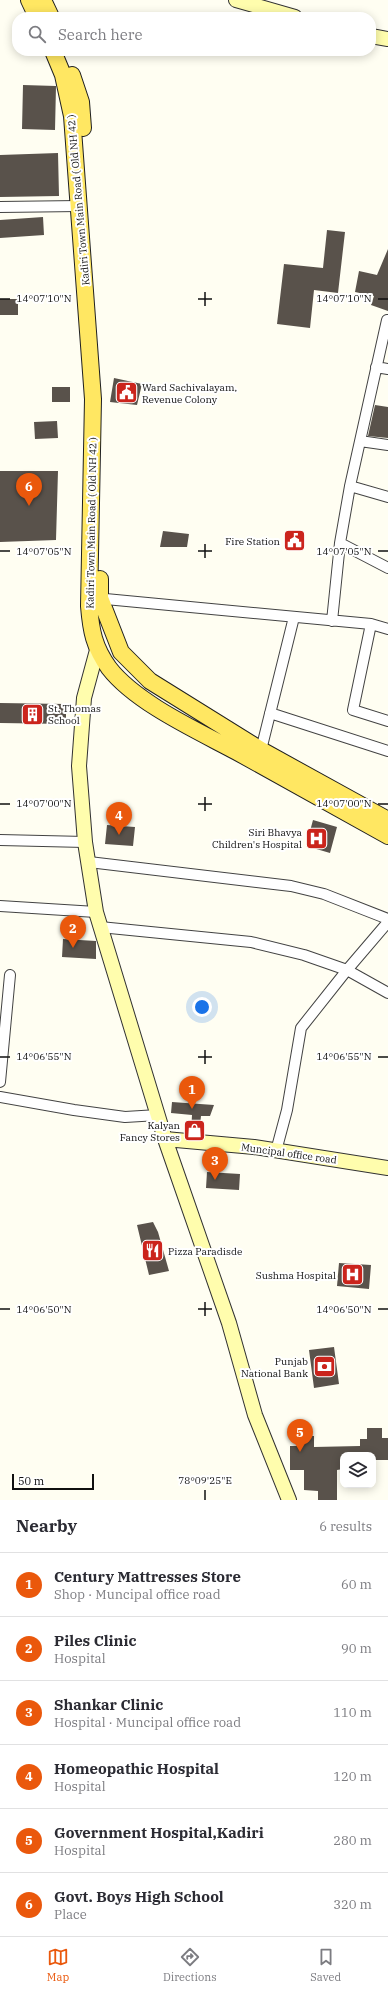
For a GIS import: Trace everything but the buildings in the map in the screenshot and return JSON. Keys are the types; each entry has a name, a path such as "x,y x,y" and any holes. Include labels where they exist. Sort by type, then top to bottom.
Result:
{"main road":[{"path":"29,0 35,12"},
{"path":"43,0 49,12"},
{"name":"Kadiri Town Main Road ( Old NH 42 )","path":"55,56 63,75 72,116 79,206 93,399 95,598 121,652 150,681 260,757 388,836"},
{"name":"Kadiri Town Main Road ( Old NH 42 )","path":"65,56 81,102 99,372 95,598 91,630 97,650 110,669 130,688 179,721 260,757 388,820"}],"street":[{"path":"236,0 278,12"},
{"path":"376,37 388,39"},
{"path":"0,207 79,206"},
{"path":"332,621 340,543 350,486 387,320"},
{"path":"376,367 388,369"},
{"path":"360,441 388,445"},
{"path":"350,486 388,497"},
{"path":"340,543 388,568"},
{"path":"95,598 371,624 388,629"},
{"path":"260,757 294,617"},
{"path":"371,624 353,710 388,721"},
{"path":"97,650 84,698 79,766 85,842 96,912 165,1139 228,1323 255,1415 288,1500"},
{"path":"270,713 360,740 388,751"},
{"path":"0,840 85,842"},
{"path":"89,862 291,886 324,894 388,921 301,1028 287,1110 276,1151"},
{"path":"0,906 96,912"},
{"path":"100,926 251,942 304,954 347,970 388,993"},
{"path":"0,1082 10,975"},
{"path":"0,1096 74,1110 125,1117 158,1115"},
{"name":"Muncipal office road","path":"165,1139 276,1151 388,1168"}],"place":[{"name":"Ward Sachivalayam, Revenue Colony","path":"126,393"},
{"name":"Govt. Boys High School","path":"29,506"},
{"name":"Fire Station","path":"295,541"},
{"name":"St. Thomas School","path":"33,714"},
{"name":"Homeopathic Hospital","path":"119,835"},
{"name":"Siri Bhavya Children's Hospital","path":"317,838"},
{"name":"Piles Clinic","path":"73,948"},
{"name":"Century Mattresses Store","path":"192,1109"},
{"name":"Kalyan Fancy Stores","path":"195,1131"},
{"name":"Shankar Clinic","path":"215,1180"},
{"name":"Pizza Paradisde","path":"153,1251"},
{"name":"Sushma Hospital","path":"352,1275"},
{"name":"Punjab National Bank","path":"324,1367"},
{"name":"Government Hospital,Kadiri","path":"300,1452"}]}
